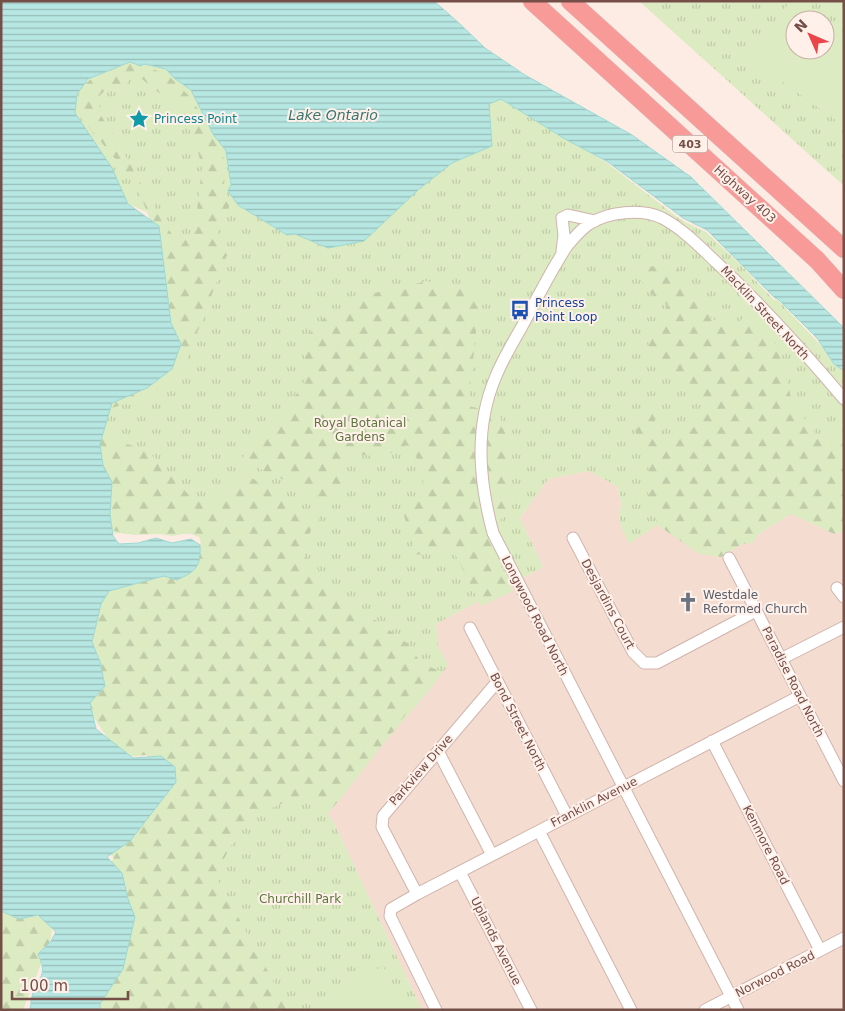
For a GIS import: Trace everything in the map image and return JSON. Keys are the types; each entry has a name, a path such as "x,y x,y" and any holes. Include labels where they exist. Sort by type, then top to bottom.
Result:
{"highway":[{"name":"Highway 403","path":"532,1 817,260 844,290"},
{"name":"Highway 403","path":"570,1 844,249"}],"street":[{"name":"Macklin Street North","path":"597,220 616,214 641,212 661,218 690,237 751,295 844,399"},
{"path":"561,255 564,235 562,218 568,215 597,220"},
{"name":"Longwood Road North","path":"597,220 581,230 561,255 503,361 491,389 486,408 481,443 482,484 490,525 499,547 738,1010"},
{"name":"Desjardins Court","path":"573,538 633,652 644,663 657,663 756,611"},
{"name":"Paradise Road North","path":"729,558 844,781"},
{"path":"781,659 844,627"},
{"name":"Bond Street North","path":"470,628 567,816"},
{"name":"Parkview Drive","path":"417,894 382,827 382,819 385,812 498,682"},
{"name":"Franklin Avenue","path":"436,1010 390,916 390,911 417,894 800,696"},
{"name":"Kenmore Road","path":"712,741 820,950"},
{"path":"438,751 492,855"},
{"path":"539,831 631,1010"},
{"name":"Uplands Avenue","path":"460,872 531,1010"},
{"name":"Norwood Road","path":"706,1010 844,938"}],"shaded area":[{"path":"589,471 618,487 621,504 619,523 657,524 721,557 791,514 834,534 844,531 844,1010 422,1010 335,825 325,811 432,687 438,646 436,624 543,567 520,518 548,479"}],"green space":[{"path":"639,1 841,1 844,3 844,186"},
{"path":"790,1 798,1 810,10 785,10 785,60 835,60 835,28 844,35 844,126 749,58"},
{"name":"Royal Botanical Gardens","path":"131,62 141,66 144,64 166,69 174,78 191,90 213,134 226,151 233,198 238,205 287,235 295,234 328,248 418,190 452,163 492,146 489,103 501,99 607,163 681,220 706,232 774,300 778,300 828,353 834,364 844,371 844,510 788,506 767,519 753,543 691,548 657,525 629,544 619,523 621,504 618,487 589,471 548,479 520,518 543,567 436,624 438,646 448,665 432,687 326,811 335,825 422,1010 100,1010 135,879 105,849 154,818 184,580 208,533 171,534 155,530 137,534 114,533 112,528 99,435 158,217 128,204 112,168 75,113 76,94 89,79"},
{"path":"131,62 167,74 192,99 221,149 225,164 224,188 230,205 216,237 227,255 187,359 161,387 141,400 100,411 157,237 136,184 77,113 78,95 84,85 90,80","holes":["135,73 176,104 195,139 202,168 195,227 181,246 162,221 100,114 99,96 109,87 126,84"]},
{"path":"667,258 707,303 712,319 729,328 740,322 748,310 779,348 792,402 820,440 844,443 844,531 834,534 791,514 721,557 699,554 657,524 644,479 652,462 636,441 637,416 652,408 654,419 659,428 666,436 676,441 691,430 708,404 663,373 645,351 668,305 644,289 633,260 642,259 652,267"},
{"path":"427,281 454,289 471,284 480,295 468,406 499,413 511,452 506,512 488,539 513,591 481,606 453,550 416,555 399,499 426,495 418,460 407,445 383,457 354,454 342,463 341,487 329,501 241,460 266,426 290,405 308,375 302,342 325,317 366,295"},
{"path":"94,438 121,442 148,451 189,495 198,500 220,501 240,471 320,519 298,548 345,598 408,644 421,663 442,672 427,687 327,814 308,798 295,798 246,819 215,875 287,1010 89,1010 110,864 157,784 160,766 146,755 127,757 108,739 91,713 85,697 92,617 113,584 189,561 201,543 199,537 188,533 172,536 160,534 134,535 111,530"},
{"path":"1,903 34,908 52,926 51,938 23,1010 1,1010"},
{"path":"383,966 406,1010 324,1010 319,999"}],"water":[{"name":"Lake Ontario","path":"1,1 434,1 485,48 525,75 632,135 691,177 844,328 844,371 834,364 817,338 707,230 683,218 608,162 565,139 501,99 489,104 492,146 452,163 418,190 364,241 328,248 295,234 287,235 238,205 228,191 231,185 226,151 213,134 191,90 174,78 166,69 144,64 141,66 130,62 88,79 77,94 75,113 112,168 128,204 159,226 171,323 181,344 172,369 147,388 112,403 100,444 103,466 112,482 110,514 113,536 119,544 138,543 156,538 172,543 191,539 200,545 200,558 196,567 183,577 177,580 164,576 109,591 101,604 92,642 100,662 105,686 90,703 96,729 133,758 161,756 175,767 176,782 130,841 107,857 122,873 128,899 135,917 123,969 100,1004 100,1010 30,1010 32,995 42,974 41,961 38,954 51,941 56,932 38,915 19,919 1,911"}],"place":[{"name":"Princess Point","path":"139,119"},
{"name":"Princess Point Loop","path":"520,310"},
{"name":"Westdale Reformed Church","path":"688,602"}],"park label":[{"name":"Churchill Park","path":"300,899"}]}
